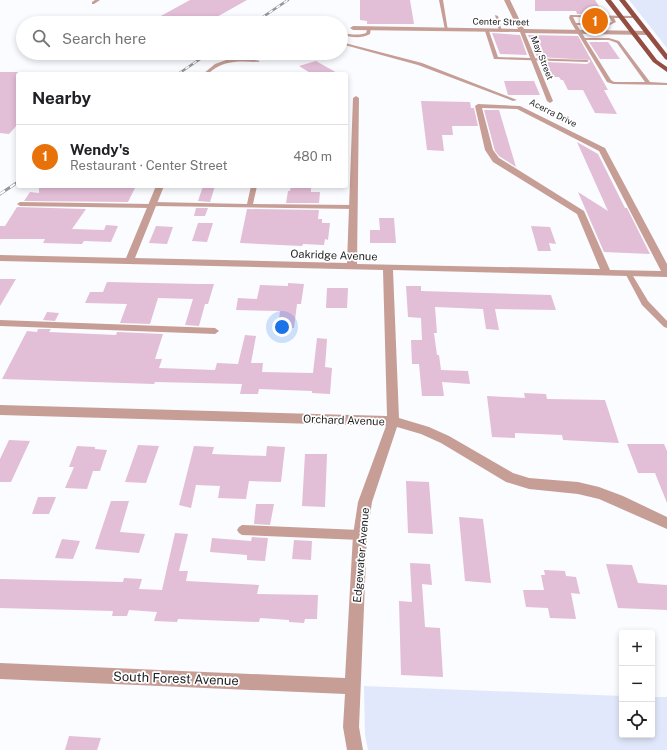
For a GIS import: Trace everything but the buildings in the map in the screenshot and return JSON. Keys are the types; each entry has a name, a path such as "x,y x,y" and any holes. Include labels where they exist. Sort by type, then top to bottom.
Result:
{"main road":[{"path":"608,0 655,62 666,67"},
{"path":"622,0 667,58"}],"street":[{"name":"May Street","path":"507,0 522,31 550,101"},
{"name":"Center Street","path":"353,28 648,33"},
{"path":"352,267 356,98"},
{"name":"Acerra Drive","path":"606,272 581,213 496,160 489,150 478,106 518,107 602,150 667,274"},
{"path":"129,261 159,188"},
{"name":"Oakridge Avenue","path":"0,258 667,274"},
{"name":"Edgewater Avenue","path":"355,750 351,727 360,535 365,502 393,421 388,268"},
{"name":"Orchard Avenue","path":"0,410 393,421 411,426 445,440 474,456 495,471 511,479 532,484 566,486 613,497 667,523"},
{"name":"South Forest Avenue","path":"0,671 352,686"}],"lane":[{"path":"93,3 98,0"},
{"path":"440,0 447,30"},
{"path":"496,16 501,31"},
{"path":"635,17 571,16 574,24 609,81 667,84"},
{"path":"574,24 610,24 614,22 611,16"},
{"path":"348,35 364,36 368,34 369,28"},
{"path":"487,31 496,58 587,61"},
{"path":"584,39 609,39 618,42 648,83"},
{"path":"348,45 420,64 515,100"},
{"path":"207,72 222,61 258,61"},
{"path":"250,205 254,188"},
{"path":"20,204 354,207"},
{"path":"628,273 645,303 667,325"},
{"path":"0,323 215,331"},
{"path":"242,530 360,535"}],"shaded area":[{"path":"629,0 667,0 667,48"},
{"path":"364,686 619,696 619,738 655,738 655,697 667,697 667,750 368,750 365,735"}],"railway":[{"path":"264,16 288,0"},
{"path":"181,72 199,60"},
{"path":"0,194 16,183"}],"place":[{"name":"Wendy's","path":"595,21"}]}
